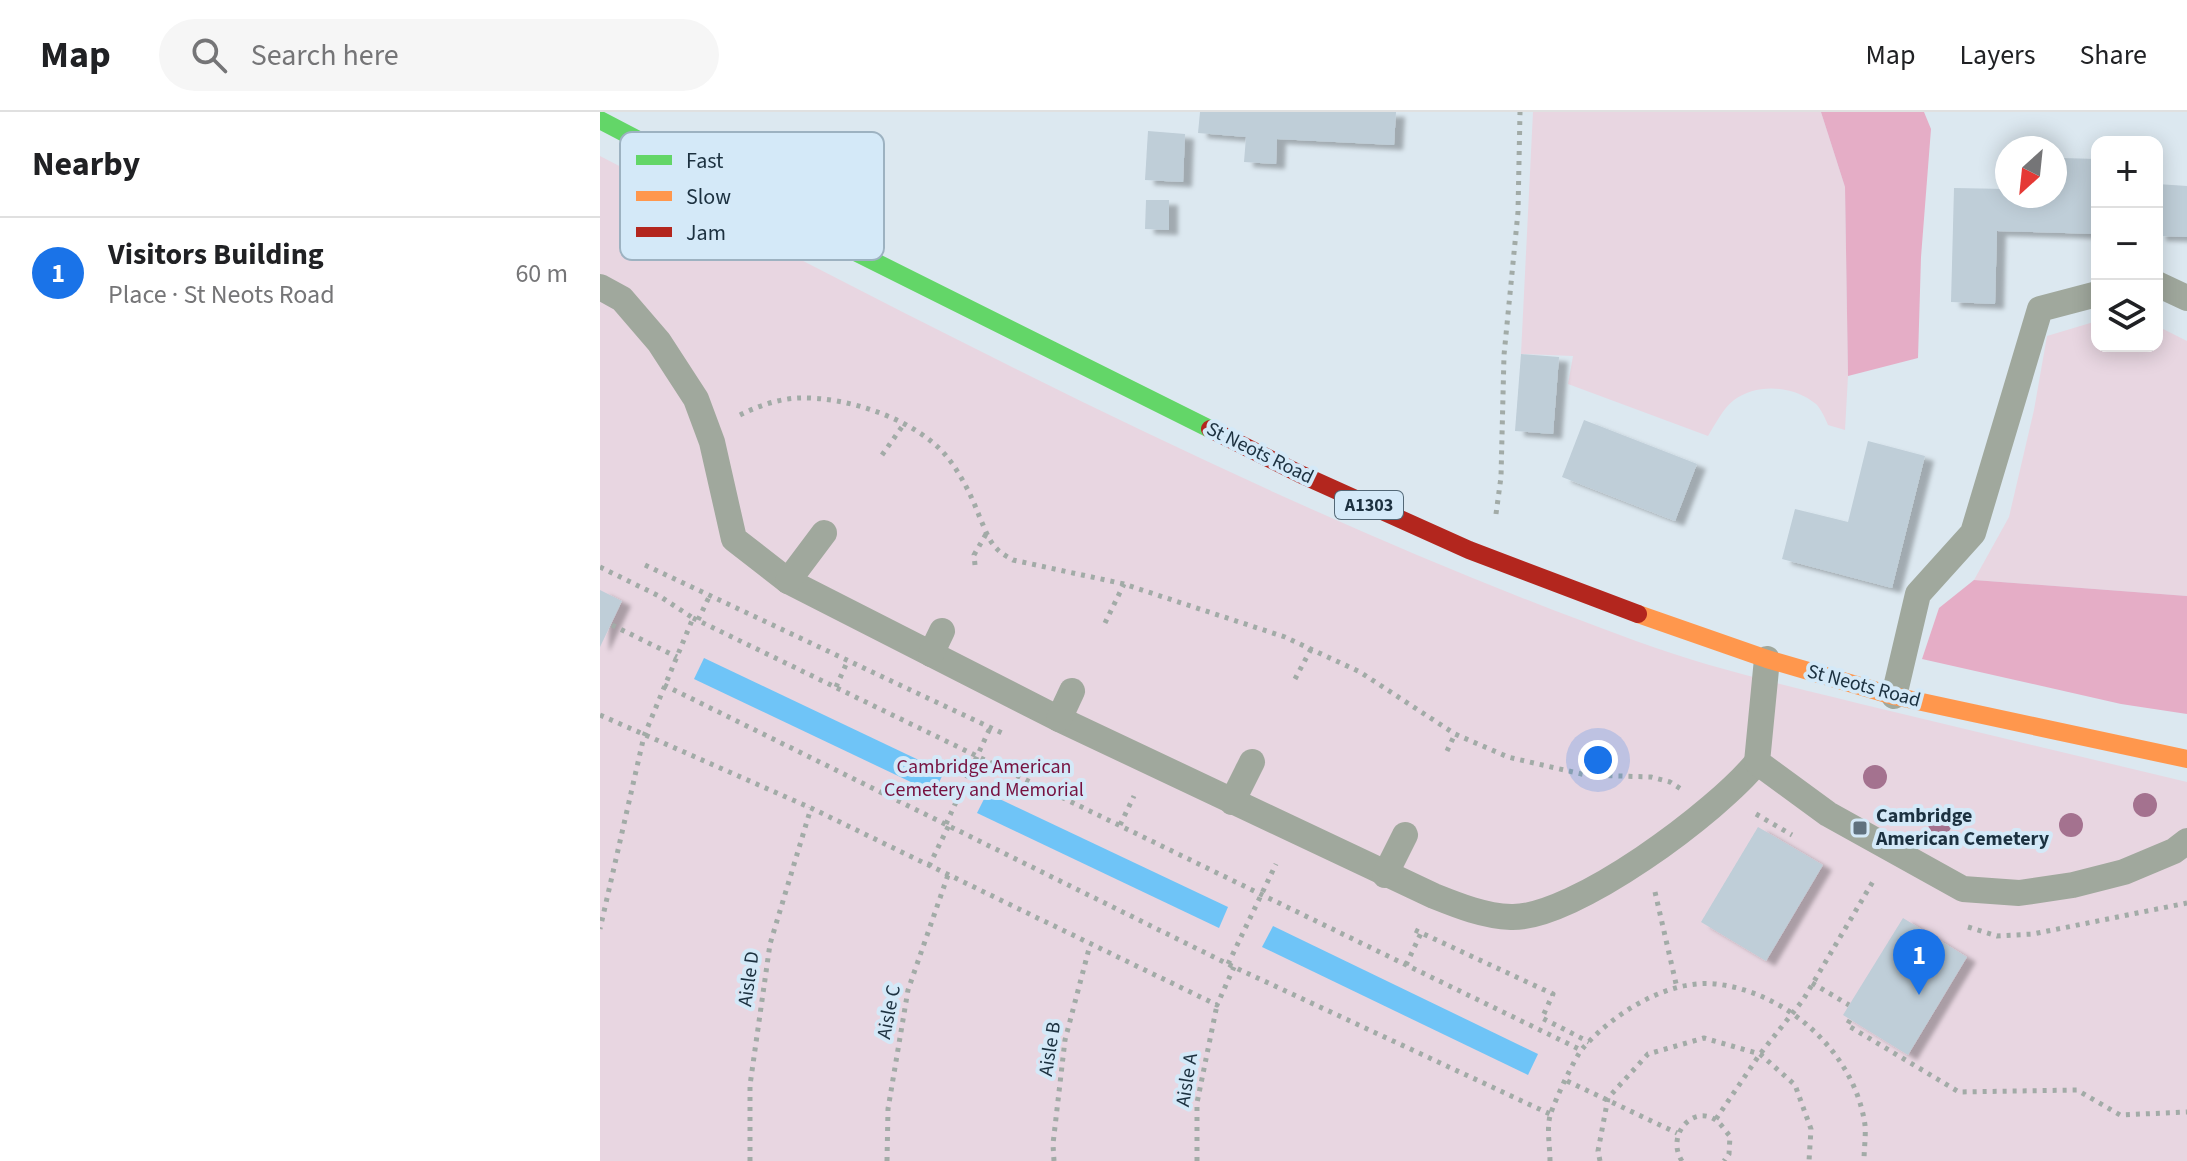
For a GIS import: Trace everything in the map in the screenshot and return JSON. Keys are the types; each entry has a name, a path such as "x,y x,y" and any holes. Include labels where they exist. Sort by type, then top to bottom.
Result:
{"highway":[{"name":"St Neots Road","path":"600,120 623,132"},
{"name":"St Neots Road","path":"871,260 1300,474 1469,550 1677,629 1894,696 2187,759"}],"lane":[{"path":"600,287 622,299 659,342 696,399 712,442 734,539 788,581 937,642 1059,719 1385,875 1475,912 1513,918 1551,910 1599,887 1647,856 1740,784 1757,762 1767,659"},
{"path":"2163,287 2187,298"},
{"path":"1894,696 1918,594 1973,533 2040,309 2091,296"},
{"path":"788,581 824,533"},
{"path":"1059,719 1072,691"},
{"path":"1232,802 1252,762"},
{"path":"1757,762 1828,814 1963,889 2019,893 2073,885 2124,872 2174,851 2187,841"},
{"path":"1385,875 1405,835"}],"path":[{"path":"1497,503 1501,477 1504,355 1518,212 1520,112"},
{"path":"712,442 730,420 773,401 799,398 856,406 904,424 930,440 948,457 998,551 1024,564 1042,565 1124,584 1213,611 1311,649 1360,672 1455,734 1508,757 1586,775 1651,777 1670,782 1705,811"},
{"path":"882,455 904,424"},
{"path":"975,565 974,555 986,533"},
{"path":"645,565 1005,735"},
{"path":"600,567 661,597 696,619 1581,1050"},
{"path":"1105,623 1124,584"},
{"path":"600,929 644,736 677,657 710,595"},
{"path":"612,625 677,657"},
{"path":"1295,679 1311,649"},
{"path":"836,687 848,660"},
{"path":"664,685 1231,965 1550,1114"},
{"path":"600,715 811,808 1217,1005"},
{"path":"929,866 990,728"},
{"path":"1447,751 1455,734"},
{"path":"1120,825 1134,796 1148,803"},
{"name":"Aisle D","path":"750,1161 750,1085 770,944 811,808"},
{"path":"1750,810 1804,842"},
{"path":"1716,1119 1760,1054 1794,1013 1892,849"},
{"path":"1647,856 1677,988"},
{"path":"1262,857 1289,870"},
{"name":"Aisle A","path":"1197,1161 1197,1103 1217,1005 1231,965 1276,864"},
{"path":"1859,874 1872,882"},
{"name":"Aisle C","path":"887,1161 888,1109 908,990 948,875"},
{"path":"1408,927 1553,994 1542,1018 1589,1042"},
{"path":"1406,965 1421,933"},
{"name":"Aisle B","path":"1054,1161 1053,1144 1065,1040 1090,945"},
{"path":"1812,983 1849,1005"},
{"path":"1550,1161 1550,1114 1581,1050 1615,1017 1677,988 1715,984 1750,994 1794,1013 1827,1043 1852,1081 1865,1124 1864,1161"},
{"path":"1850,1020 1847,1025 1959,1092 2077,1090 2120,1115 2187,1112"},
{"path":"1600,1161 1598,1151 1608,1098 1648,1054 1704,1038 1760,1054 1795,1085 1811,1129 1809,1161"},
{"path":"1567,1081 1677,1133"},
{"path":"1682,1161 1676,1152 1677,1133 1687,1121 1704,1116 1716,1119 1730,1136 1729,1154 1724,1161"}],"green space":[{"path":"1533,112 1821,112 1845,187 1848,376 1845,430 1828,425 1818,406 1807,398 1775,388 1753,391 1734,400 1708,436 1568,384 1573,356 1521,354"},
{"name":"Cambridge American Cemetery and Memorial","path":"600,156 620,166 620,260 802,260 982,352 1240,477 1502,590 1636,641 1729,670 2187,782 2187,1161 600,1161"},
{"path":"2091,323 2091,352 2163,352 2163,329 2187,341 2187,596 1974,580 2009,517 2034,410 2047,336"}],"shaded area":[{"path":"1821,112 1924,112 1931,129 1921,257 1918,358 1848,376 1845,187"},
{"path":"1974,580 2187,596 2187,714 2121,704 1922,659 1939,608"}],"water":[{"path":"704,658 944,772 934,793 694,679"},
{"path":"987,793 1228,907 1219,928 977,813"},
{"path":"1273,926 1538,1054 1528,1075 1262,947"}],"building":[{"path":"1200,112 1396,112 1394,145 1277,139 1276,164 1244,162 1246,137 1198,133"},
{"path":"1148,131 1185,134 1183,182 1145,180"},
{"path":"2067,158 2091,159 2091,234 1997,231 1995,304 1951,302 1954,188 1995,189 1995,208 2067,208"},
{"path":"2163,184 2187,186 2187,237 2163,236"},
{"path":"1146,200 1169,200 1169,230 1145,229"},
{"path":"1521,354 1559,357 1553,434 1515,431"},
{"path":"1584,420 1697,464 1675,521 1562,477"},
{"path":"1868,441 1925,456 1892,588 1782,559 1795,509 1848,522"},
{"path":"600,590 622,601 600,647"},
{"path":"1758,827 1823,865 1766,961 1701,922"},
{"path":"1903,918 1967,957 1908,1055 1843,1015"}],"traffic: fast":[{"path":"600,120 623,132"},
{"path":"871,260 1210,429"}],"traffic: slow":[{"path":"1638,614 1767,659 1894,696 2187,759"}],"traffic: jam":[{"path":"1210,429 1300,474 1469,550 1638,614"}],"place":[{"name":"Cambridge American Cemetery","path":"1860,828"},
{"name":"Visitors Building","path":"1919,995"}]}
